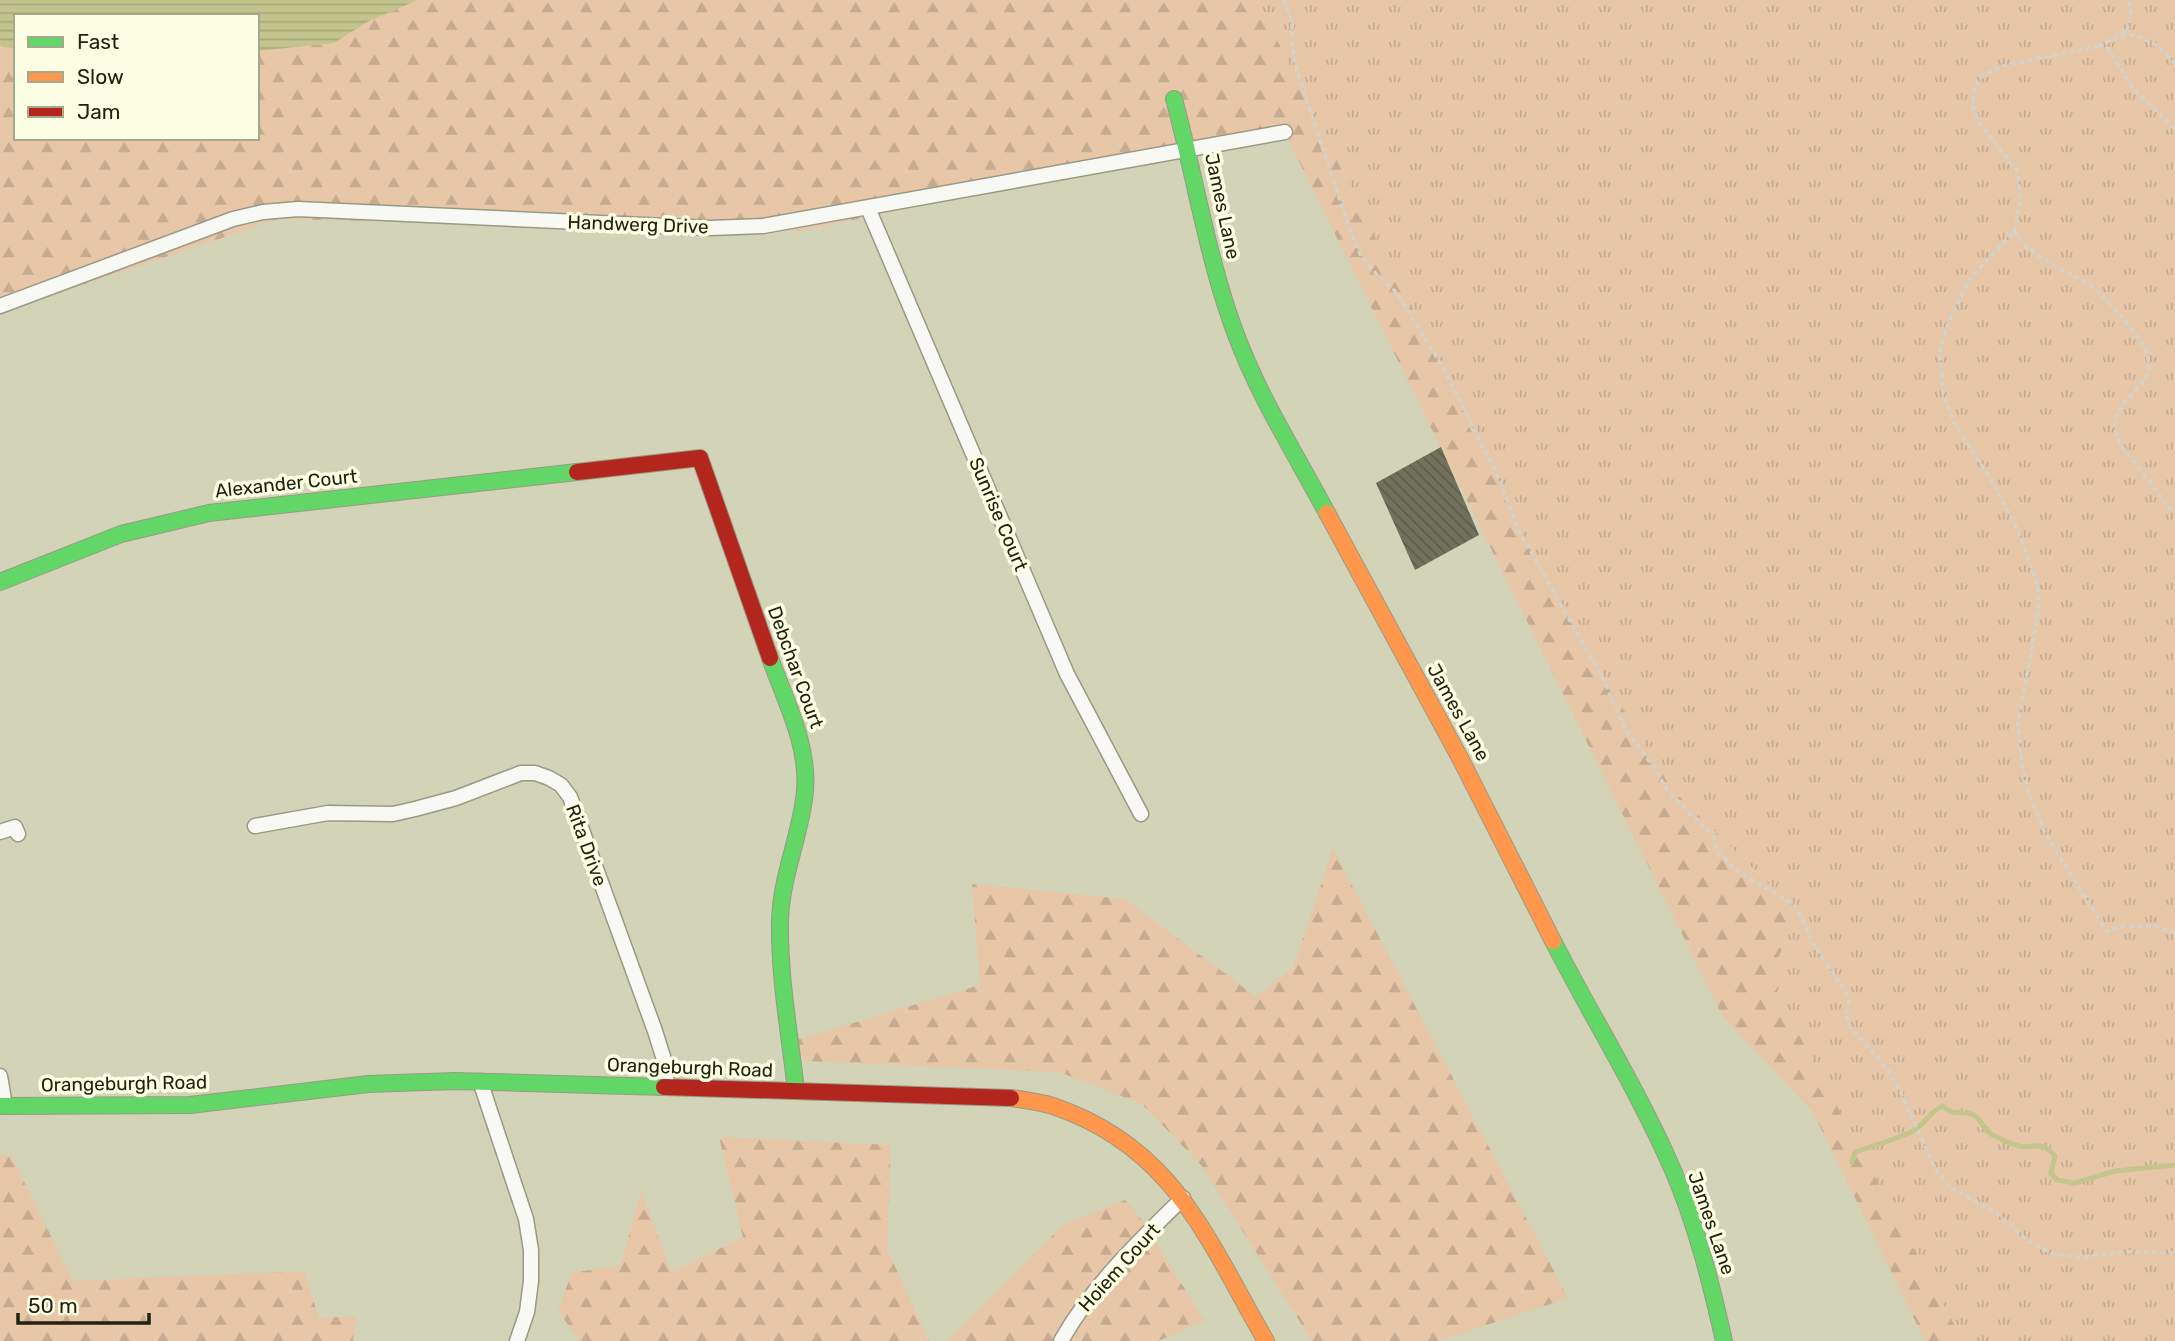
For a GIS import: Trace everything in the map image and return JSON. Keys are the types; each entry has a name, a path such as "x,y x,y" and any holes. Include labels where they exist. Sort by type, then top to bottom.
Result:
{"street":[{"name":"James Lane","path":"1174,99 1190,150 1219,285 1230,322 1248,365 1472,779 1578,990 1648,1118 1672,1168 1696,1232 1712,1285 1724,1341"},
{"name":"Handwerg Drive","path":"0,306 233,219 263,212 298,209 710,228 763,226 1285,132"},
{"name":"Sunrise Court","path":"868,208 1067,674 1141,814"},
{"name":"Debchar Court","path":"588,471 700,458 786,706 798,729 806,772 804,798 783,884 779,922 796,1091"},
{"name":"Alexander Court","path":"0,582 121,534 187,517 588,471"},
{"name":"Rita Drive","path":"255,826 328,813 393,814 456,798 516,774 535,773 561,785 569,797 655,1031 665,1063 667,1087"},
{"path":"0,832 15,827 18,834"},
{"path":"0,1076 3,1106"},
{"name":"Orangeburgh Road","path":"3,1106 190,1105 368,1084 480,1081 999,1096 1050,1105 1113,1133 1160,1171 1183,1198 1266,1341"},
{"path":"480,1081 526,1219 531,1250 527,1312 517,1341"},
{"name":"Hoiem Court","path":"1061,1341 1074,1318 1121,1259 1183,1198"}],"path":[{"path":"1284,0 1292,21 1292,44 1297,71 1349,228 1361,256 1397,293 1444,369 1501,483 1518,529 1602,680 1626,731 1656,770 1667,790 1713,836 1718,852 1737,871 1794,905 1805,923 1811,941 1846,992 1849,1001 1846,1015 1851,1028 1888,1070 1934,1169 1949,1187 1994,1211 2029,1242 2056,1255 2084,1257 2124,1252 2175,1253"},
{"path":"2128,0 2131,12 2129,30 2099,46 2002,66 1983,75 1974,88 1973,106 1980,124 2017,171 2021,198 2014,232 1969,280 1948,324 1940,349 1943,393 1954,423 1990,478 2017,528 2037,583 2039,603 2036,625 2018,722 2022,767 2044,831 2106,931 2123,926 2153,926 2175,933"},
{"path":"2175,64 2166,52 2137,36 2127,35 2107,41 2107,47 2133,88 2175,129"},
{"path":"2014,232 2023,246 2094,288 2139,338 2150,366 2147,376 2138,388 2121,404 2115,421 2115,432 2120,444 2175,515"}],"green space":[{"path":"418,0 1259,0 1546,581 1671,788 1798,913 1769,979 1963,1341 1925,1341 1813,1112 1723,1017 1284,131 800,231 278,219 0,313 0,46 14,48 14,140 259,140 259,51 334,43 367,22"},
{"path":"1259,0 2175,0 2175,1341 1963,1341 1769,979 1798,913 1671,788 1546,581"},
{"path":"1333,849 1568,1298 1439,1341 1312,1341 1201,1165 1142,1104 1059,1072 804,1061 797,1040 980,985 972,884 1125,899 1255,996 1293,968"},
{"path":"719,1137 891,1145 887,1249 929,1341 579,1341 558,1310 572,1273 621,1265 641,1191 672,1272 743,1237"},
{"path":"0,1155 11,1155 73,1281 304,1271 319,1318 357,1316 353,1341 0,1341"},
{"path":"1125,1200 1137,1213 1205,1321 1158,1341 947,1341 1064,1224"}],"shaded area":[{"path":"0,0 418,0 367,22 334,43 259,51 259,14 14,14 14,48 0,46"}],"building":[{"path":"1441,447 1479,535 1415,570 1376,483"}],"waterway":[{"path":"1852,1162 1855,1152 1913,1131 1943,1106 1951,1112 1974,1115 1988,1132 2008,1142 2025,1147 2046,1148 2055,1156 2051,1173 2057,1180 2075,1183 2115,1171 2175,1165"}],"traffic: fast":[{"path":"1174,99 1209,246 1235,332 1266,401 1327,513"},
{"path":"0,582 121,534 209,513 577,472"},
{"path":"770,658 795,723 805,774 803,807 784,888 780,921 783,985 796,1091"},
{"path":"1553,941 1630,1082 1672,1168 1702,1253 1724,1341"},
{"path":"0,1106 190,1105 368,1084 455,1081 664,1087"}],"traffic: slow":[{"path":"1327,513 1460,758 1553,941"},
{"path":"1011,1098 1053,1106 1094,1124 1129,1146 1158,1171 1205,1233 1266,1341"}],"traffic: jam":[{"path":"577,472 700,458 770,658"},
{"path":"664,1087 1011,1098"}]}
